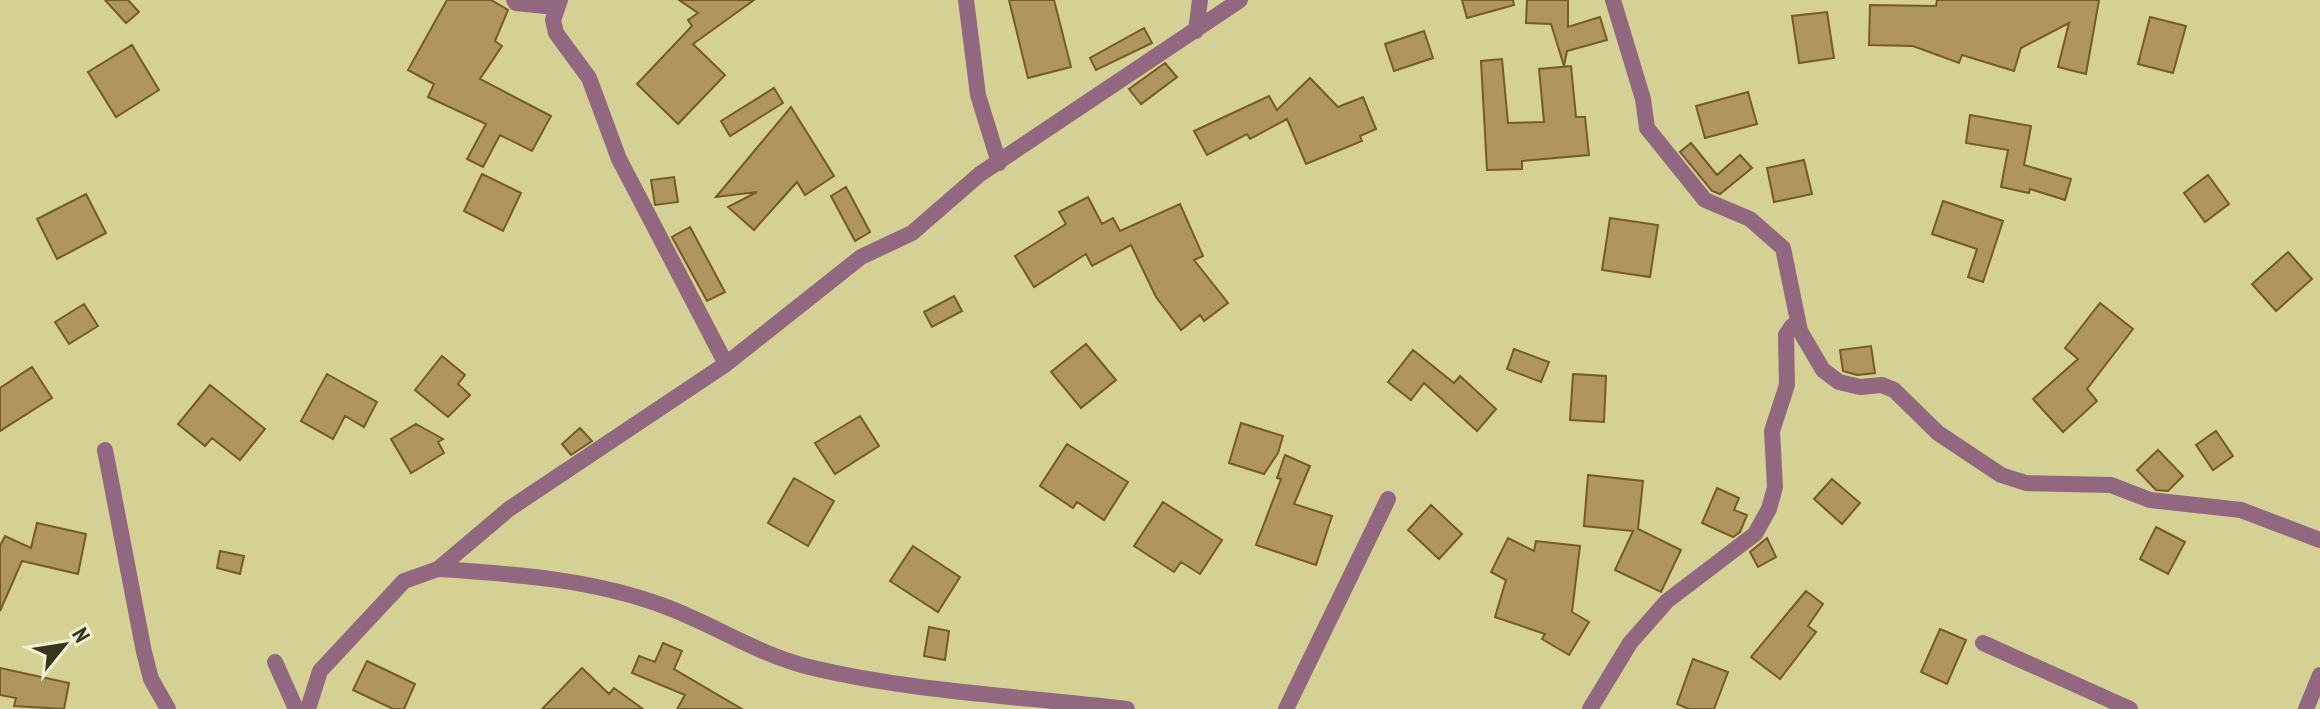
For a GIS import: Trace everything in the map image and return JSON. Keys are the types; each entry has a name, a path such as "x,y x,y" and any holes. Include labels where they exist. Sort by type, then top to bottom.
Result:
{"street":[{"path":"514,0 516,3 557,3 556,33 589,78 619,159 726,364"},
{"path":"966,0 978,95 999,163"},
{"path":"1196,31 1200,0"},
{"path":"308,709 320,671 404,581 438,569 509,509 726,364 861,257 912,233 951,197 1240,0"},
{"path":"1613,0 1643,99 1647,128 1705,200 1750,219 1783,248 1800,331 1823,370 1839,382 1860,387 1882,385 1894,390 1938,433 2001,475 2026,483 2111,485 2150,500 2241,510 2320,540"},
{"path":"1590,709 1630,643 1667,601 1755,534 1769,509 1775,487 1772,431 1787,385 1786,335 1792,326 1800,331"},
{"path":"105,450 144,652 151,679 168,709"},
{"path":"1286,709 1388,499"},
{"path":"438,569 593,584 666,607 706,627 807,666 897,683 1127,709"},
{"path":"1983,643 2130,709"},
{"path":"275,662 296,709"},
{"path":"2306,709 2320,675"}],"building":[{"path":"105,0 128,0 139,12 126,23"},
{"path":"447,0 491,0 508,10 495,41 502,46 480,79 551,116 532,151 500,135 483,167 467,159 486,124 428,97 434,84 408,70"},
{"path":"679,0 754,0 693,44 725,75 678,124 637,84 692,26 688,20 698,13"},
{"path":"1009,0 1054,0 1071,67 1028,78"},
{"path":"1462,0 1513,0 1514,5 1467,18"},
{"path":"1527,0 1568,0 1568,27 1600,17 1607,40 1567,51 1564,66 1551,24 1526,23"},
{"path":"1937,0 2099,0 2086,74 2058,67 2069,23 2021,48 2014,71 1962,55 1959,63 1913,46 1869,45 1870,5 1936,6"},
{"path":"1827,12 1834,58 1799,63 1792,16"},
{"path":"2150,17 2186,26 2173,73 2138,64"},
{"path":"1144,28 1152,43 1096,70 1090,58"},
{"path":"1424,31 1433,58 1394,71 1385,44"},
{"path":"132,45 159,90 116,117 88,72"},
{"path":"1502,59 1508,123 1544,122 1539,69 1571,66 1576,117 1585,117 1589,155 1522,161 1522,169 1487,170 1481,61"},
{"path":"1165,63 1177,77 1141,104 1129,89"},
{"path":"1310,78 1338,107 1363,97 1376,129 1360,136 1362,141 1306,164 1287,119 1250,139 1247,134 1207,155 1194,131 1269,96 1277,110"},
{"path":"774,88 783,103 730,136 721,121"},
{"path":"1748,92 1757,124 1705,138 1696,106"},
{"path":"791,107 834,176 805,195 797,182 754,230 728,207 757,192 716,197"},
{"path":"1970,115 2031,126 2024,165 2071,179 2065,200 2030,189 2029,193 2001,187 2008,150 1966,143"},
{"path":"1691,143 1717,175 1740,155 1752,168 1720,194 1712,191 1680,152"},
{"path":"1804,160 1812,194 1774,202 1767,168"},
{"path":"482,174 521,193 503,231 464,211"},
{"path":"2208,175 2229,204 2205,222 2184,193"},
{"path":"674,177 678,202 655,205 651,180"},
{"path":"846,187 870,232 855,241 831,196"},
{"path":"86,194 106,233 57,259 37,219"},
{"path":"1088,197 1102,224 1113,218 1120,231 1180,204 1203,256 1194,260 1228,303 1204,321 1200,315 1181,330 1156,297 1131,245 1092,266 1086,254 1034,287 1015,256 1066,224 1059,212"},
{"path":"1943,201 2003,221 1983,282 1968,277 1977,249 1932,234"},
{"path":"1610,218 1658,225 1650,277 1602,270"},
{"path":"690,227 725,292 707,301 672,237"},
{"path":"2288,252 2312,279 2276,311 2252,284"},
{"path":"954,296 962,311 932,327 924,312"},
{"path":"2100,303 2133,329 2087,389 2097,401 2063,432 2033,399 2078,359 2065,348"},
{"path":"84,304 98,326 69,344 55,322"},
{"path":"1086,344 1116,380 1081,408 1051,372"},
{"path":"1871,346 1875,373 1857,375 1843,371 1840,350"},
{"path":"1514,349 1549,362 1541,382 1507,369"},
{"path":"1413,350 1454,383 1460,376 1496,409 1477,431 1424,383 1411,400 1388,382"},
{"path":"442,356 465,375 458,384 470,395 448,417 415,390"},
{"path":"32,367 52,398 0,431 0,388"},
{"path":"327,374 377,402 364,427 345,416 333,439 301,421"},
{"path":"1573,374 1606,376 1604,422 1570,420"},
{"path":"210,385 265,429 240,460 212,438 205,446 178,424"},
{"path":"860,416 879,446 835,474 815,443"},
{"path":"1241,423 1283,436 1278,453 1264,474 1229,463"},
{"path":"416,424 443,439 438,442 444,453 411,473 391,439"},
{"path":"580,428 592,441 571,455 562,444"},
{"path":"2216,431 2233,456 2213,470 2196,445"},
{"path":"1067,444 1128,482 1104,520 1077,502 1073,508 1040,486"},
{"path":"2158,450 2183,476 2168,491 2156,490 2137,470"},
{"path":"1285,455 1310,466 1294,504 1332,516 1316,565 1256,545 1281,479 1277,478"},
{"path":"1588,475 1643,481 1638,529 1681,550 1661,592 1615,570 1633,531 1584,526"},
{"path":"794,478 834,501 808,546 768,523"},
{"path":"1832,479 1860,503 1842,524 1814,499"},
{"path":"1717,488 1739,498 1734,510 1747,515 1740,532 1733,537 1702,523"},
{"path":"1163,502 1222,540 1200,574 1181,562 1174,572 1134,546"},
{"path":"1431,505 1462,534 1439,559 1408,530"},
{"path":"37,523 86,534 78,574 22,561 0,611 0,546 5,536 31,548"},
{"path":"2156,527 2185,542 2168,574 2140,559"},
{"path":"1508,538 1534,551 1536,541 1580,546 1572,612 1589,622 1569,655 1542,639 1545,634 1495,617 1506,580 1491,572"},
{"path":"1767,538 1776,557 1758,567 1750,552"},
{"path":"913,546 960,577 938,612 890,581"},
{"path":"220,551 244,556 240,574 217,568"},
{"path":"1806,591 1823,604 1808,626 1816,632 1780,679 1751,657"},
{"path":"929,627 949,631 945,660 924,656"},
{"path":"1940,629 1966,640 1947,684 1921,672"},
{"path":"663,643 682,651 674,669 742,709 677,709 685,695 632,673 639,656 655,662"},
{"path":"1693,659 1728,672 1714,709 1689,709 1677,704"},
{"path":"367,661 415,684 404,709 393,709 353,690"},
{"path":"0,668 69,683 64,709 14,706 16,698 0,695"},
{"path":"582,668 609,694 614,688 643,709 542,709"}]}
